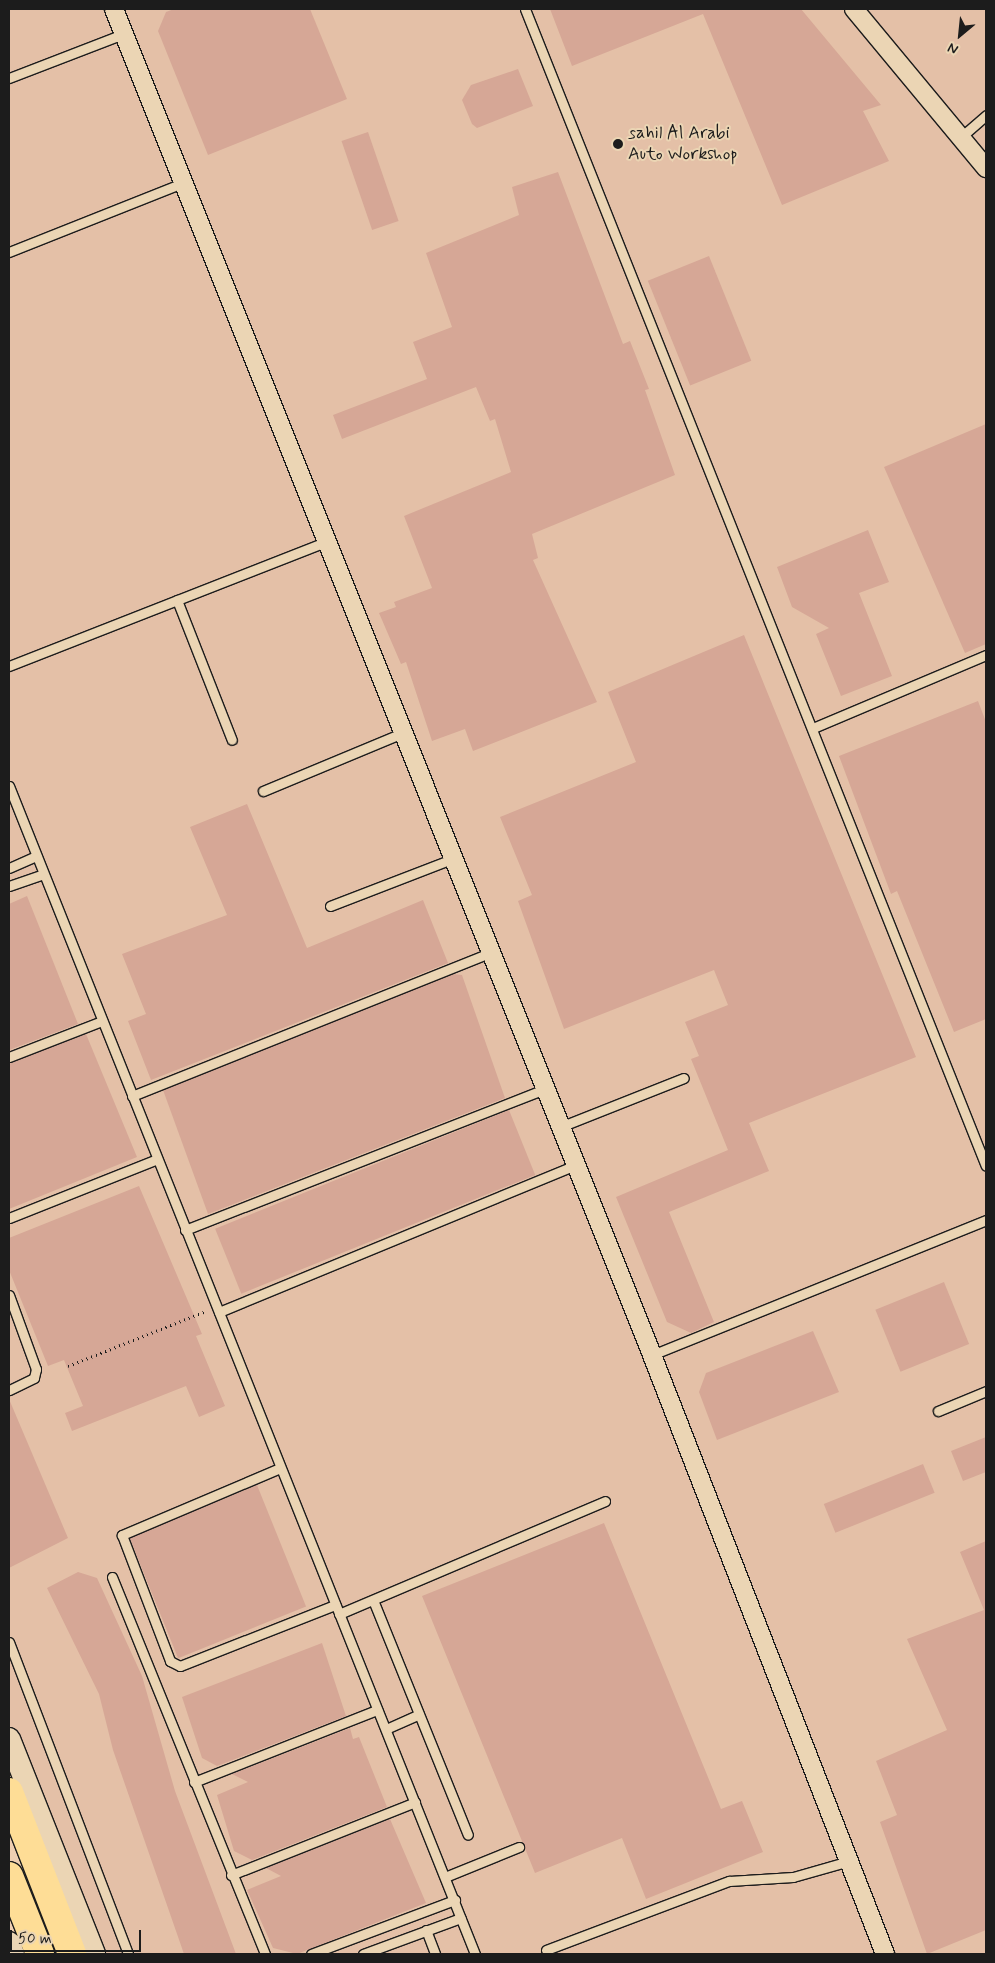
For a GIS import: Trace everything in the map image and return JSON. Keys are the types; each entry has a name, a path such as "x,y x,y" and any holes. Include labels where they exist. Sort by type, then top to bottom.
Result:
{"main road":[{"path":"9,1792 72,1954"},
{"path":"9,1876 40,1954"}],"street":[{"path":"114,9 452,859 652,1355 885,1954"},
{"path":"854,9 986,168"},
{"path":"9,1739 94,1954"},
{"path":"9,1943 13,1954"}],"lane":[{"path":"525,9 986,1166"},
{"path":"9,78 123,34"},
{"path":"961,137 986,115"},
{"path":"9,252 182,183"},
{"path":"9,666 326,542"},
{"path":"176,600 232,740"},
{"path":"813,728 986,655"},
{"path":"263,791 402,733"},
{"path":"9,786 280,1468 476,1954"},
{"path":"9,868 36,856"},
{"path":"330,906 452,859"},
{"path":"9,886 43,874"},
{"path":"132,1096 490,953"},
{"path":"9,1057 102,1021"},
{"path":"560,1127 684,1078"},
{"path":"186,1230 545,1089"},
{"path":"9,1218 157,1159"},
{"path":"217,1310 576,1164"},
{"path":"652,1355 986,1220"},
{"path":"9,1295 36,1369 34,1378 9,1390"},
{"path":"938,1410 986,1391"},
{"path":"280,1468 122,1535 172,1664 180,1666 337,1610 373,1600 605,1501"},
{"path":"112,1577 231,1875 265,1954"},
{"path":"373,1600 468,1835"},
{"path":"9,1642 128,1954"},
{"path":"194,1782 378,1710"},
{"path":"386,1730 419,1714"},
{"path":"231,1875 415,1802"},
{"path":"445,1877 519,1848"},
{"path":"546,1950 729,1881 792,1877 849,1861"},
{"path":"311,1954 454,1900"},
{"path":"363,1954 461,1918"},
{"path":"426,1930 435,1954"}],"path":[{"path":"68,1366 217,1310"}],"shaded area":[{"path":"9,9 986,9 986,1954 90,1954 9,1756"}],"building":[{"path":"174,9 310,9 347,99 208,155 158,31 166,12"},
{"path":"550,9 801,9 881,105 863,111 889,161 782,205 703,14 572,66"},
{"path":"518,69 533,106 477,128 472,124 462,100 471,85"},
{"path":"368,132 399,221 372,230 342,141"},
{"path":"558,172 623,344 630,341 649,389 645,390 675,475 532,534 538,558 533,560 597,702 473,751 465,729 432,741 406,662 401,664 379,613 396,607 394,602 432,588 404,516 511,472 495,419 490,421 476,387 342,439 333,415 427,379 413,342 452,327 426,253 519,215 512,187"},
{"path":"709,256 751,361 690,385 648,281"},
{"path":"986,424 986,644 965,653 884,467"},
{"path":"868,530 889,582 859,593 892,676 841,696 816,634 829,628 792,607 777,567"},
{"path":"744,635 916,1057 749,1123 769,1171 669,1212 714,1322 691,1333 667,1322 616,1197 728,1150 691,1059 699,1056 685,1022 728,1005 714,970 564,1029 518,901 532,895 500,817 636,762 608,692"},
{"path":"978,701 986,722 986,1019 954,1032 897,891 891,894 839,756"},
{"path":"247,804 307,948 423,900 448,963 151,1080 128,1021 146,1014 122,954 227,915 190,827"},
{"path":"27,896 78,1024 9,1050 9,904"},
{"path":"453,974 462,975 505,1098 208,1214 163,1090"},
{"path":"86,1034 137,1157 9,1209 9,1063"},
{"path":"509,1110 535,1175 241,1294 215,1229"},
{"path":"139,1186 202,1334 196,1336 225,1406 199,1417 186,1386 72,1431 65,1413 83,1406 64,1360 48,1366 9,1270 9,1238"},
{"path":"944,1282 969,1344 900,1372 875,1310"},
{"path":"813,1331 839,1392 717,1440 699,1392 706,1373"},
{"path":"9,1399 68,1538 9,1568"},
{"path":"986,1437 986,1472 963,1481 951,1451"},
{"path":"923,1464 935,1493 835,1533 824,1504"},
{"path":"257,1485 306,1606 178,1658 129,1537"},
{"path":"604,1523 721,1809 742,1801 763,1852 646,1899 622,1838 535,1873 422,1596"},
{"path":"986,1541 986,1930 927,1954 880,1822 897,1815 876,1761 947,1730 907,1639 984,1610 960,1552"},
{"path":"78,1572 97,1578 142,1676 175,1791 236,1954 184,1954 113,1750 99,1694 47,1588"},
{"path":"322,1643 346,1716 217,1766 202,1758 182,1697"},
{"path":"350,1728 353,1739 359,1737 387,1807 252,1860 234,1851 217,1795 248,1782 232,1774"},
{"path":"390,1819 426,1903 297,1954 273,1948 247,1890 281,1876 266,1868"}],"place":[{"name":"sahil Al Arabi Auto Workshop","path":"618,144"}]}
